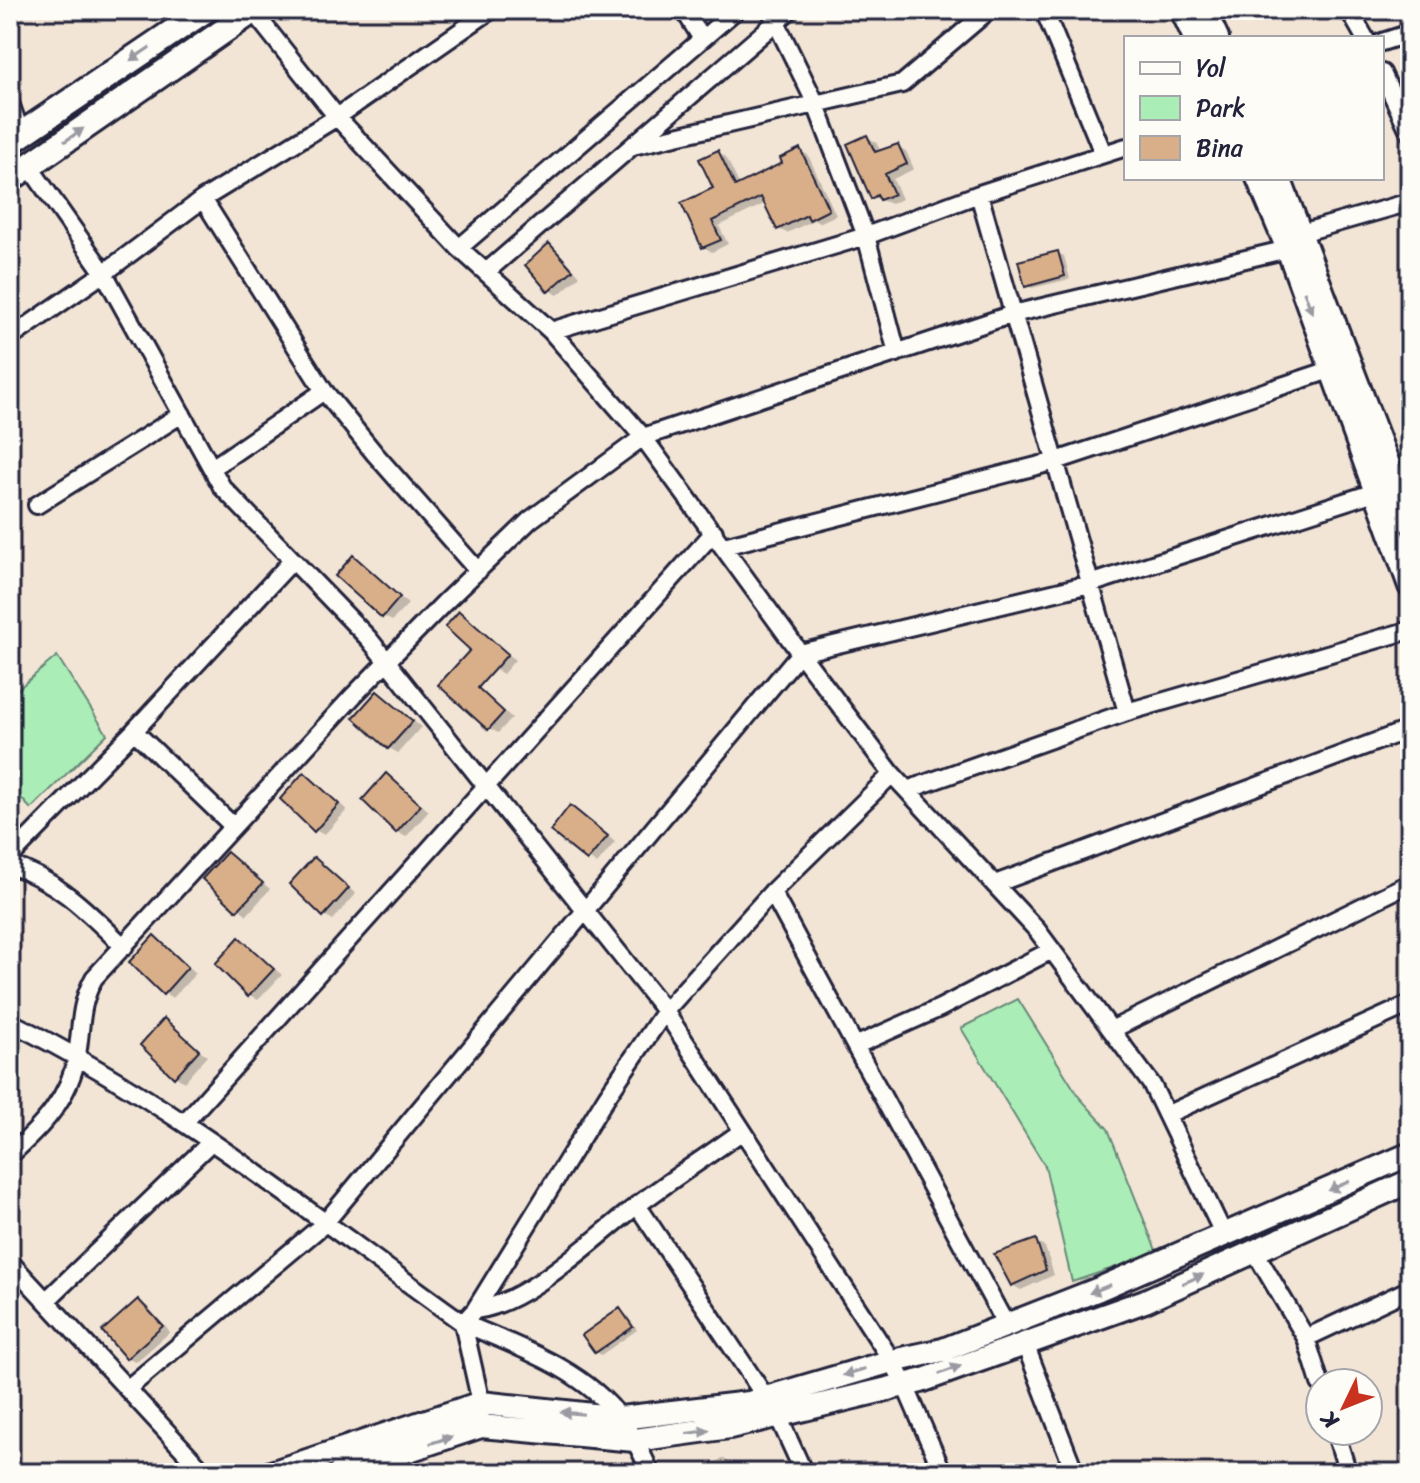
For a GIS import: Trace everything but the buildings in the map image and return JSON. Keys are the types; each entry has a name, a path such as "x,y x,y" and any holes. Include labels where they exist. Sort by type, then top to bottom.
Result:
{"main road":[{"path":"16,138 205,10"},
{"path":"20,173 253,10"}],"street":[{"path":"253,10 337,117 459,248 551,331 643,437 892,774 1037,930 1152,1085 1224,1235"},
{"path":"10,338 203,199 337,117 491,10"},
{"path":"684,10 702,39"},
{"path":"459,248 736,10"},
{"path":"486,272 634,146 773,16 790,10"},
{"path":"634,146 902,84 989,10"},
{"path":"1044,10 1103,153"},
{"path":"1182,10 1194,36"},
{"path":"1204,10 1216,36"},
{"path":"1349,10 1364,36"},
{"path":"773,16 815,102 866,236 897,353"},
{"path":"1384,41 1410,33"},
{"path":"1384,77 1410,133"},
{"path":"10,103 16,138"},
{"path":"551,331 866,236 979,194 1124,148"},
{"path":"20,173 104,273 222,487 291,562 369,639 665,1011 892,1361 943,1473"},
{"path":"1259,180 1295,241 1410,522"},
{"path":"1280,180 1333,369 1410,586"},
{"path":"979,194 1127,712"},
{"path":"203,199 324,391 478,571"},
{"path":"10,1155 39,1129 58,1106 77,1057 83,997 94,978 387,662 478,571 530,520 643,437 1013,314 1295,241 1410,202"},
{"path":"724,546 1056,461 1333,369"},
{"path":"212,468 324,391"},
{"path":"37,505 182,414"},
{"path":"127,1389 324,1224 800,653 1090,584 1378,491"},
{"path":"184,1123 714,532"},
{"path":"10,857 134,731 291,562"},
{"path":"907,790 1127,712 1410,630"},
{"path":"995,884 1410,729"},
{"path":"134,731 233,826"},
{"path":"463,1323 475,1310 607,1096 665,1011 772,892 892,774"},
{"path":"10,865 35,874 70,895 124,947"},
{"path":"1111,1030 1410,883"},
{"path":"772,892 1006,1325"},
{"path":"857,1045 940,1008 1052,950"},
{"path":"1168,1114 1410,1004"},
{"path":"10,1022 77,1057 184,1123 463,1323 549,1362 598,1394 621,1418 651,1473"},
{"path":"475,1310 491,1308 519,1297 637,1205 741,1132"},
{"path":"46,1301 211,1142"},
{"path":"340,1473 481,1426 635,1440 730,1427 772,1407 892,1361 943,1350 1099,1289 1410,1154"},
{"path":"271,1473 481,1403 621,1418 749,1403 772,1407 921,1381 1145,1301 1410,1181"},
{"path":"637,1205 772,1407 804,1473"},
{"path":"1255,1252 1306,1338 1315,1367"},
{"path":"10,1262 205,1473"},
{"path":"1306,1338 1410,1289"},
{"path":"463,1323 481,1403 481,1426"},
{"path":"1025,1344 1075,1473"},
{"path":"1340,1447 1348,1473"}],"green space":[{"path":"57,656 107,734 31,809 10,786 10,696"},
{"path":"1018,999 1079,1097 1108,1129 1157,1253 1072,1282 1045,1166 961,1028"}]}
